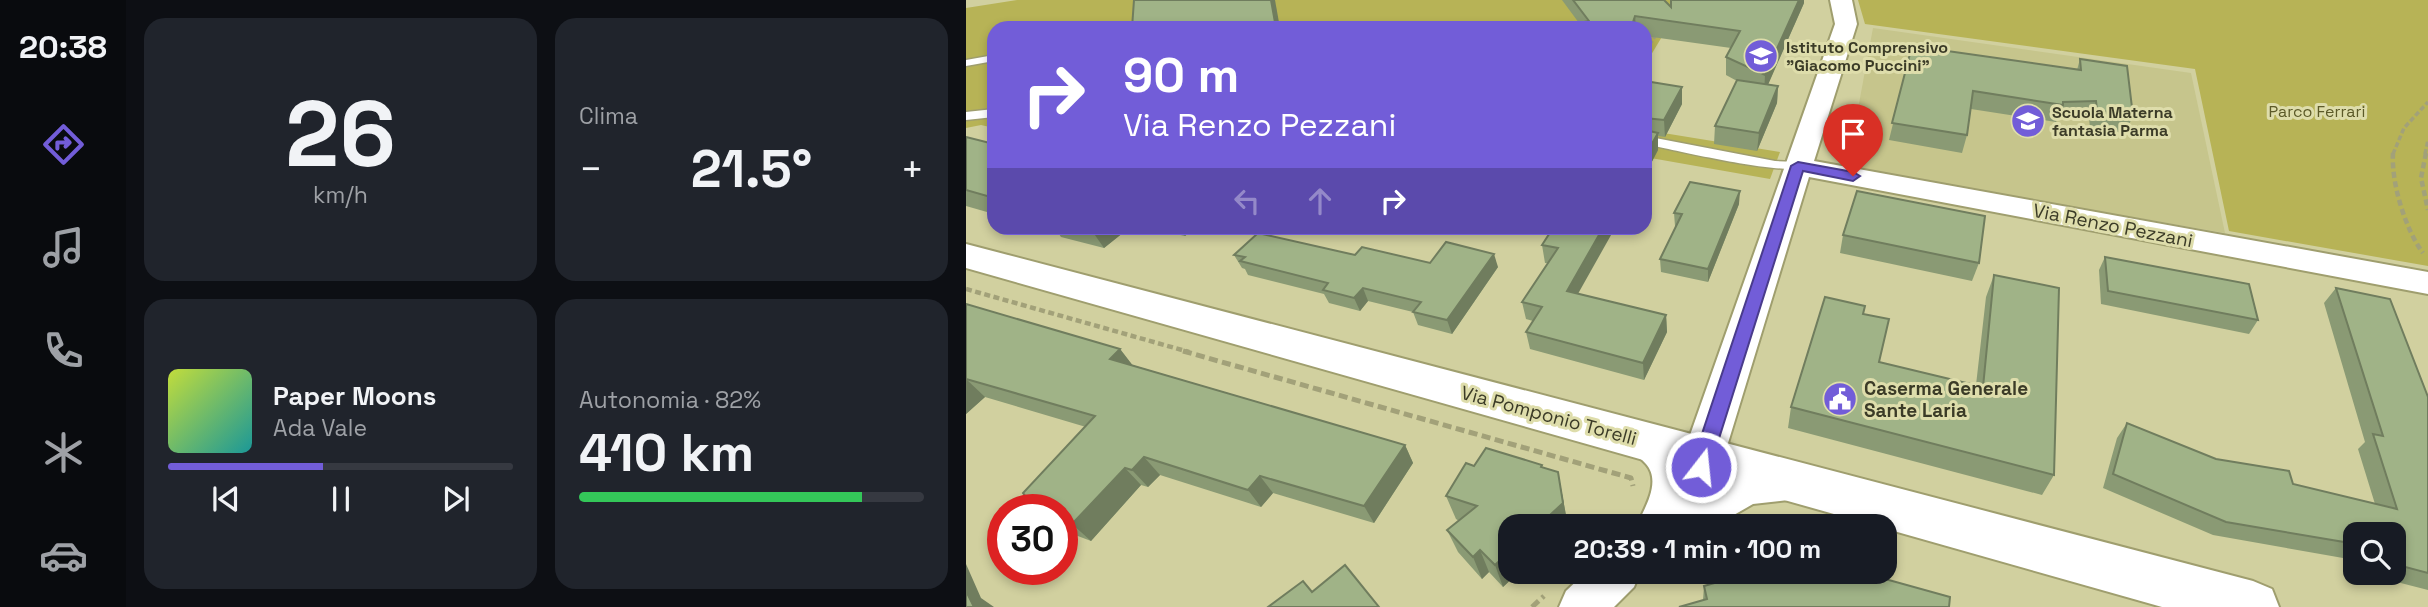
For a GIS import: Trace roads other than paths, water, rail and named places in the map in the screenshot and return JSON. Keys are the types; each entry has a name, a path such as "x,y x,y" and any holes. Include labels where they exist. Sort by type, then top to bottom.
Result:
{"main road":[{"name":"Via Pomponio Torelli","path":"966,256 2253,607"}],"street":[{"path":"1672,514 1705,490 1701,467 1703,457 1846,24 1841,0"},
{"name":"Via Renzo Pezzani","path":"1798,166 2428,284"},
{"path":"1642,440 1660,451 1670,468 1671,493 1667,514"},
{"path":"1678,514 1754,485 1774,481 1806,485"},
{"path":"1582,607 1606,584"}],"lane":[{"path":"966,63 987,59"},
{"path":"966,116 987,114"},
{"path":"1652,141 1775,165 1798,166"}],"place":[{"name":"Istituto Comprensivo \"Giacomo Puccini\"","path":"1761,56"},
{"name":"Scuola Materna fantasia Parma","path":"2028,121"},
{"name":"Caserma Generale Sante Laria","path":"1840,399"}],"park label":[{"name":"Parco Ferrari","path":"2317,111"}]}
